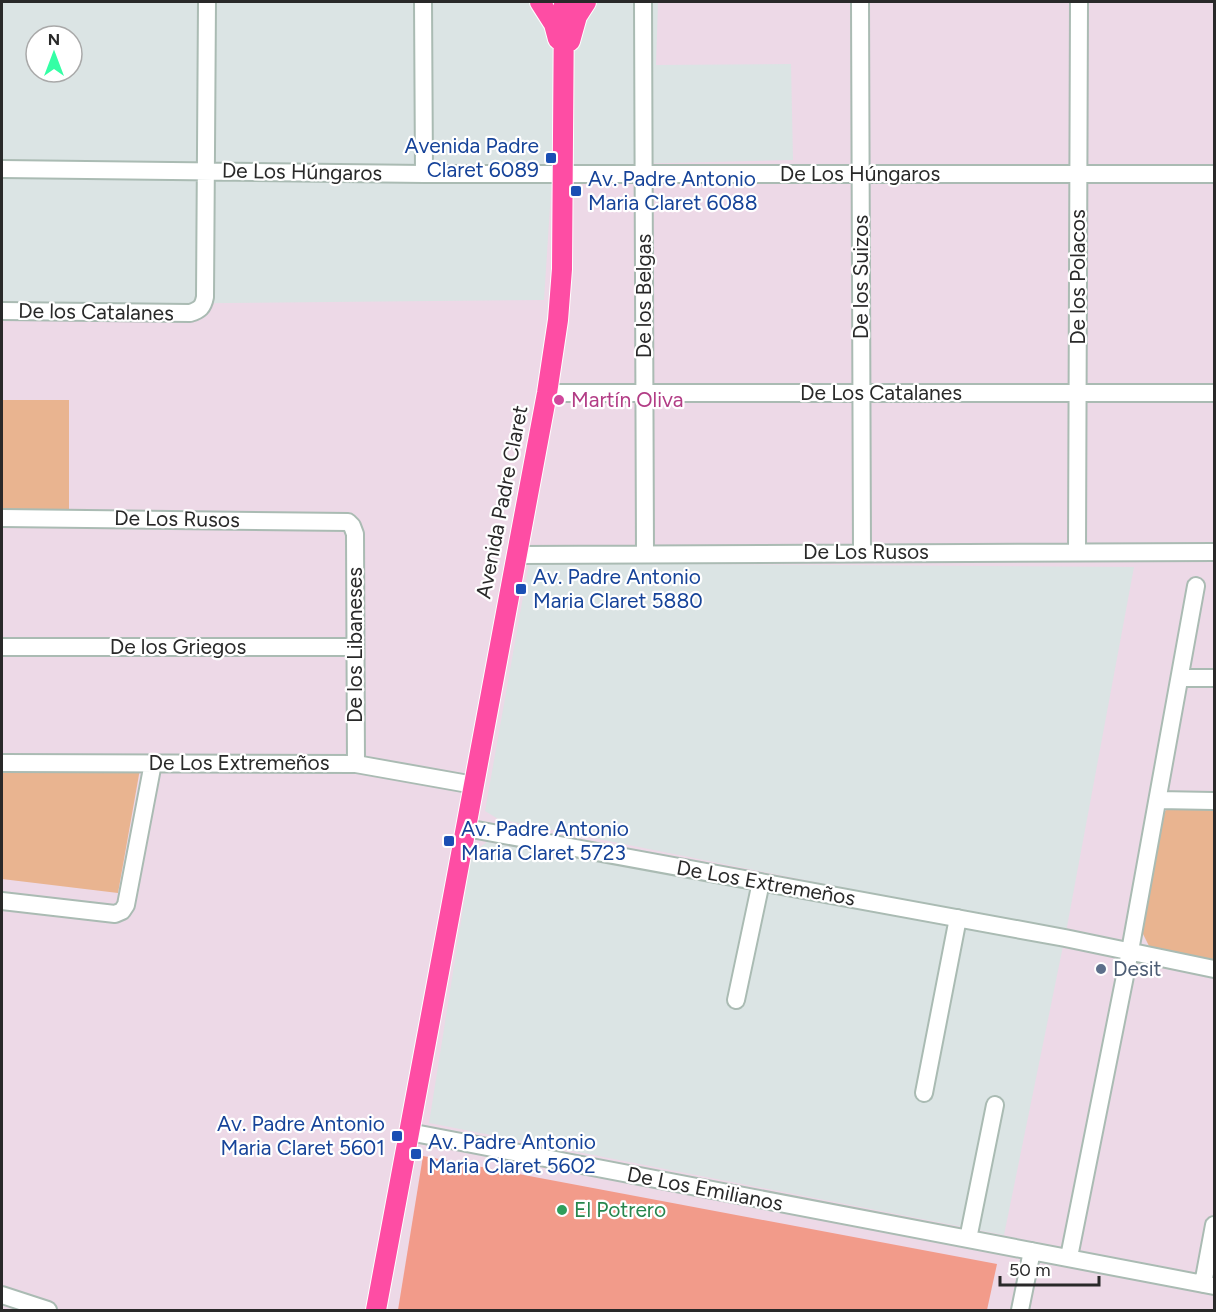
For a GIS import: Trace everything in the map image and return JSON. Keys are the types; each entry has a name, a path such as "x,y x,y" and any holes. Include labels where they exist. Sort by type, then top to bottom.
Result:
{"main road":[{"path":"540,2 551,17 556,30 563,79"},
{"name":"Avenida Padre Claret","path":"409,1132 547,393 560,296 564,2"},
{"path":"563,79 573,29 586,2"},
{"path":"376,1311 409,1132"}],"street":[{"path":"206,170 207,2"},
{"path":"423,2 424,174"},
{"name":"De los Belgas","path":"643,2 645,554"},
{"name":"De los Suizos","path":"860,2 862,552"},
{"name":"De los Polacos","path":"1077,552 1079,2"},
{"name":"De Los Húngaros","path":"2,169 424,174 1215,174"},
{"name":"De los Catalanes","path":"2,311 190,314 197,311 203,306 205,297 206,170"},
{"name":"De Los Catalanes","path":"547,393 1215,393"},
{"name":"De Los Rusos","path":"2,518 339,521 348,522 352,526"},
{"name":"De los Libaneses","path":"352,526 355,534 356,764"},
{"name":"De Los Rusos","path":"517,555 1215,552"},
{"path":"1069,1257 1130,951 1196,586"},
{"name":"De los Griegos","path":"2,647 355,647"},
{"path":"1180,678 1215,678"},
{"name":"De Los Extremeños","path":"2,763 356,764 474,785"},
{"path":"2,901 115,914 122,911 126,905 153,763"},
{"path":"1158,800 1215,801"},
{"name":"De Los Extremeños","path":"466,828 1065,938 1215,969"},
{"path":"736,1000 761,882"},
{"path":"924,1093 958,918"},
{"path":"968,1239 995,1105"},
{"name":"De Los Emilianos","path":"409,1132 1209,1285"},
{"path":"1209,1285 1215,1225"},
{"path":"1020,1311 1032,1251"},
{"path":"2,1295 47,1310"}],"shaded area":[{"path":"2,2 658,2 656,65 791,64 793,160 584,165 551,191 544,300 2,305"},
{"path":"2,400 69,400 69,516 2,515"},
{"path":"529,563 1134,567 1066,932 498,819 485,811"},
{"path":"2,768 140,769 118,893 2,879"},
{"path":"1172,805 1214,806 1214,961 1150,948 1141,930 1162,814"},
{"path":"487,842 1063,946 1004,1235 429,1123 472,853"},
{"name":"El Potrero","path":"423,1156 997,1264 987,1310 398,1310"}],"place":[{"name":"Avenida Padre Claret 6089","path":"551,158"},
{"name":"Av. Padre Antonio Maria Claret 6088","path":"576,191"},
{"name":"Martín Oliva","path":"559,400"},
{"name":"Av. Padre Antonio Maria Claret 5880","path":"521,589"},
{"name":"Av. Padre Antonio Maria Claret 5723","path":"449,841"},
{"name":"Desit","path":"1101,969"},
{"name":"Av. Padre Antonio Maria Claret 5601","path":"397,1136"},
{"name":"Av. Padre Antonio Maria Claret 5602","path":"416,1154"},
{"name":"El Potrero","path":"562,1210"}]}
